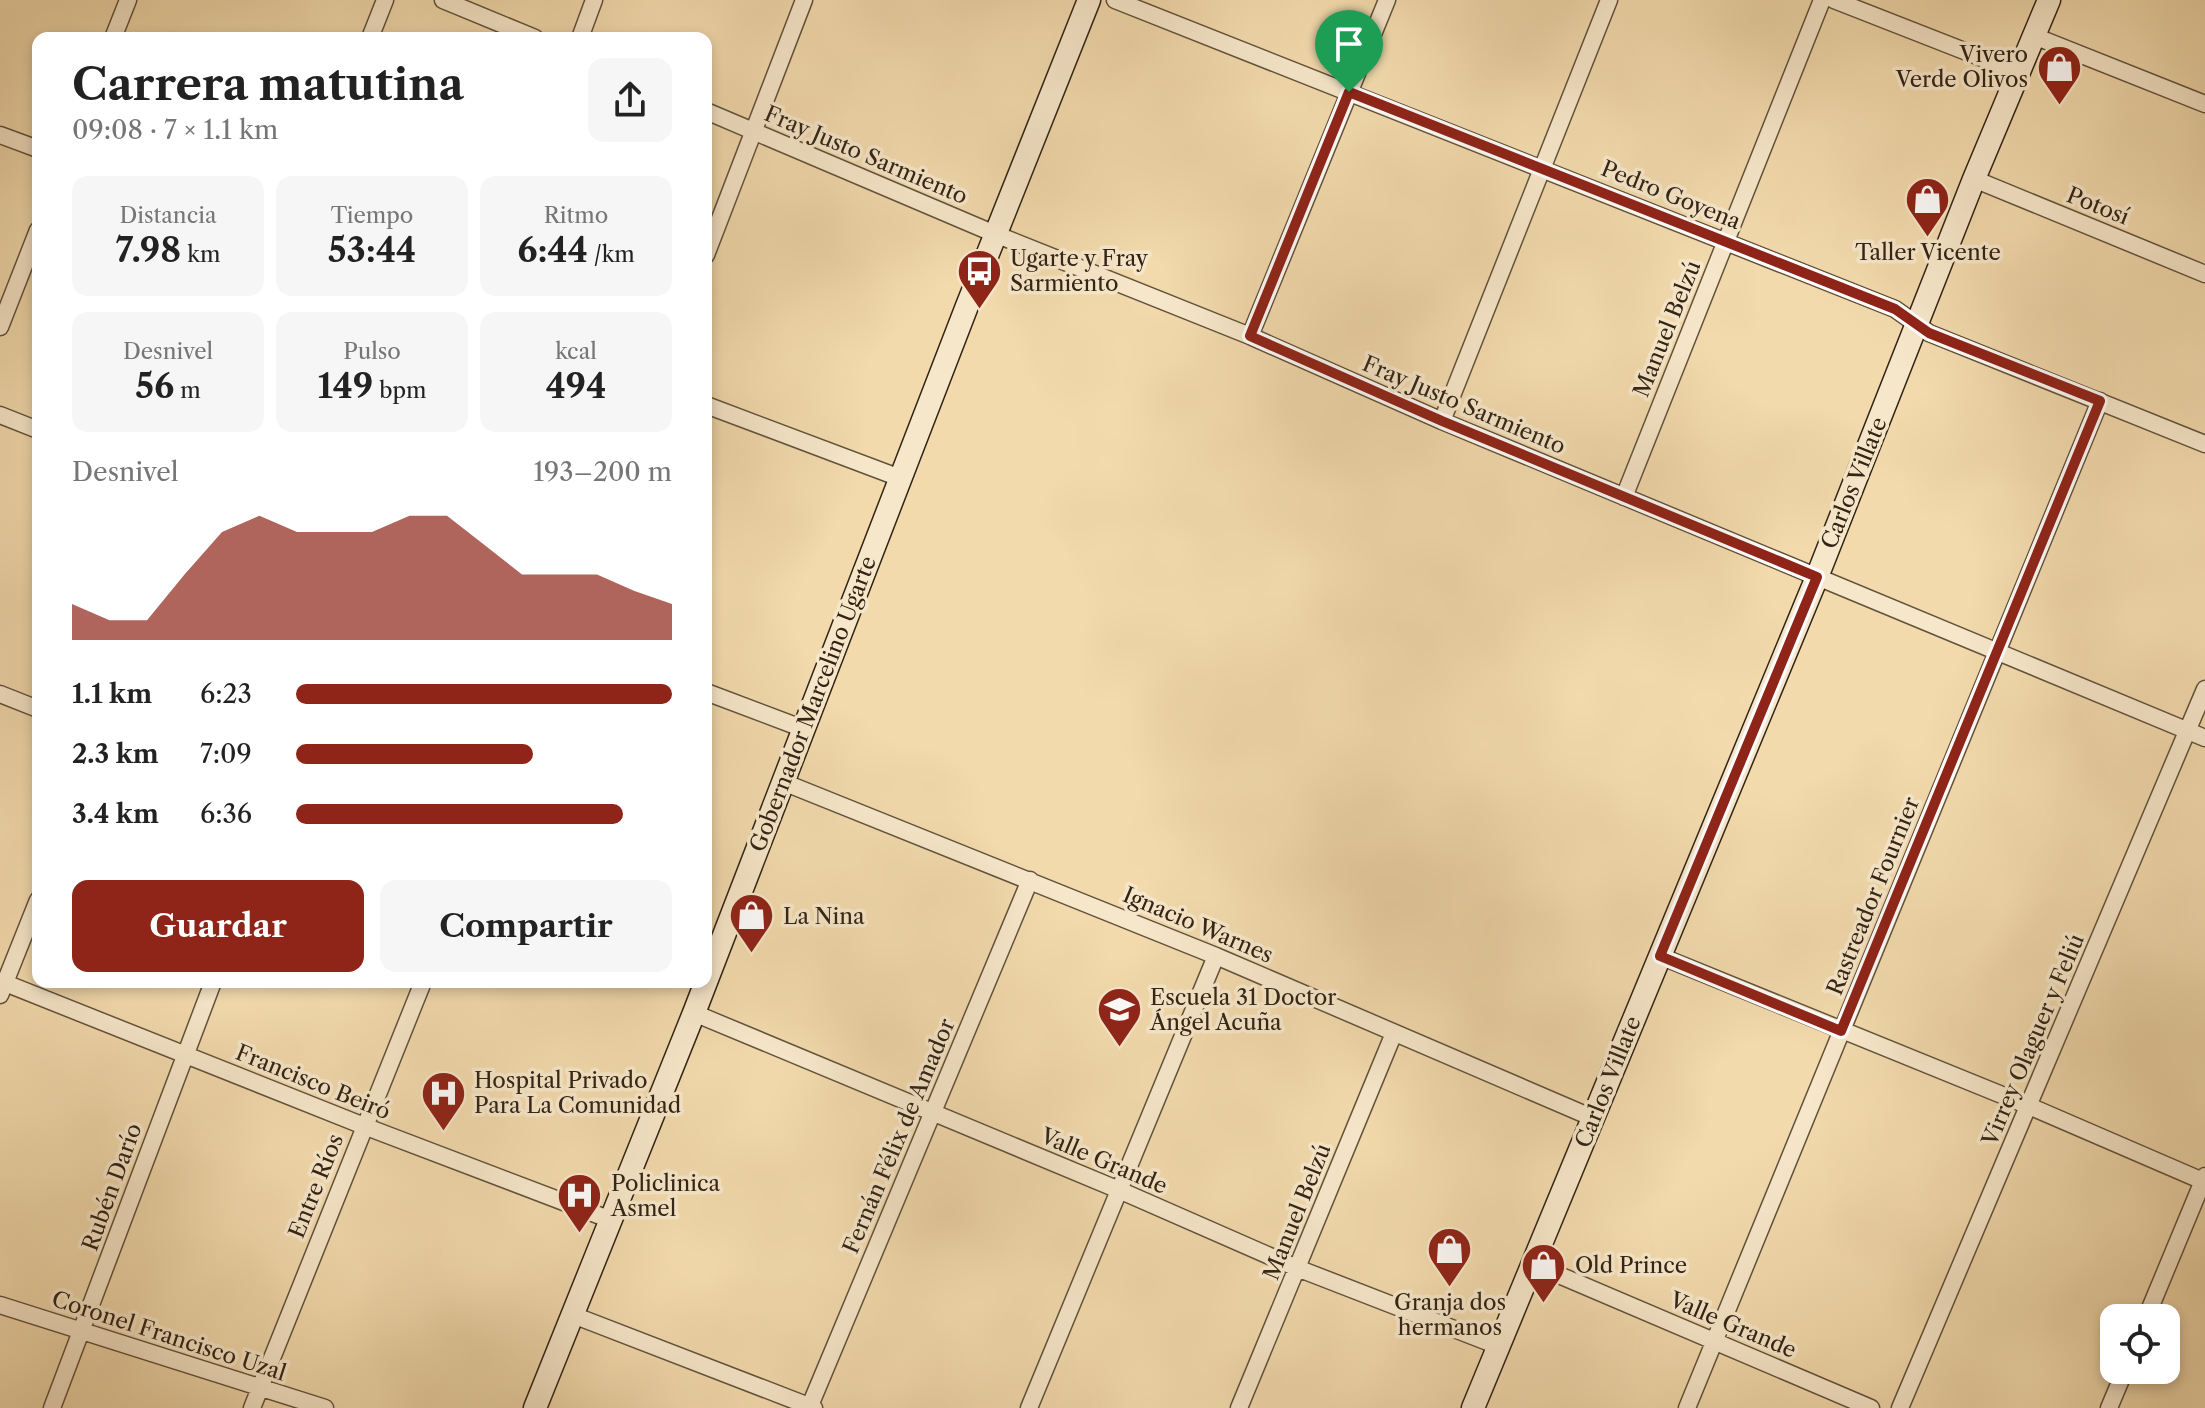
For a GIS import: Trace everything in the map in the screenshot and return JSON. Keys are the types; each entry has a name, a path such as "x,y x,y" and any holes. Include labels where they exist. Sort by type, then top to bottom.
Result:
{"street":[{"path":"115,32 128,0"},
{"path":"372,32 385,0"},
{"path":"443,0 520,32"},
{"path":"582,32 594,0"},
{"path":"712,239 804,0"},
{"name":"Gobernador Marcelino Ugarte","path":"712,963 1089,0"},
{"name":"Pedro Goyena","path":"1115,0 1895,309 1929,333 2205,444"},
{"path":"1250,336 1387,0"},
{"path":"1442,421 1609,0"},
{"name":"Manuel Belzú","path":"1624,497 1822,0"},
{"path":"1834,0 2018,72"},
{"name":"Carlos Villate","path":"1473,1408 1817,577 1974,179 2049,0"},
{"path":"2034,36 2205,104"},
{"name":"Fray Justo Sarmiento","path":"712,114 2205,738"},
{"path":"0,135 32,147"},
{"name":"Potosí","path":"1974,179 2205,274"},
{"path":"0,327 32,245"},
{"name":"Rastreador Fournier","path":"1687,1408 2100,401"},
{"path":"712,407 900,478"},
{"path":"0,415 32,428"},
{"name":"Virrey Olaguer y Feliú","path":"1900,1408 2205,689"},
{"path":"0,694 32,707"},
{"path":"712,694 804,729"},
{"name":"Ignacio Warnes","path":"783,782 1216,956 1593,1118"},
{"name":"Fernán Félix de Amador","path":"811,1407 1030,880"},
{"path":"2,986 32,914"},
{"path":"1029,1408 1216,956"},
{"path":"1660,956 2204,1180 2152,1304"},
{"name":"Francisco Beiró","path":"2,986 611,1220"},
{"name":"Rubén Darío","path":"52,1408 211,988"},
{"name":"Entre Ríos","path":"252,1408 421,988"},
{"name":"Gobernador Marcelino Ugarte","path":"535,1408 703,988"},
{"name":"Valle Grande","path":"694,1013 1119,1190 1297,1268 1498,1346"},
{"name":"Manuel Belzú","path":"1239,1408 1394,1033"},
{"name":"Valle Grande","path":"1533,1264 1871,1408"},
{"name":"Coronel Francisco Uzal","path":"0,1305 325,1408"},
{"path":"573,1315 811,1407"},
{"path":"2109,1408 2119,1384"}],"place":[{"name":"Vivero Verde Olivos","path":"2059,106"},
{"name":"Taller Vicente","path":"1928,238"},
{"name":"Ugarte y Fray Sarmiento","path":"979,310"},
{"name":"La Nina","path":"752,955"},
{"name":"Escuela 31 Doctor Ángel Acuña","path":"1119,1049"},
{"name":"Hospital Privado Para La Comunidad","path":"443,1132"},
{"name":"Policlinica Asmel","path":"580,1235"},
{"name":"Granja dos hermanos","path":"1450,1288"},
{"name":"Old Prince","path":"1544,1304"}],"route":[{"path":"1349,92 1895,309 1929,333 2100,401 1841,1031 1660,956 1817,577 1442,421 1250,336 1349,92"}]}
